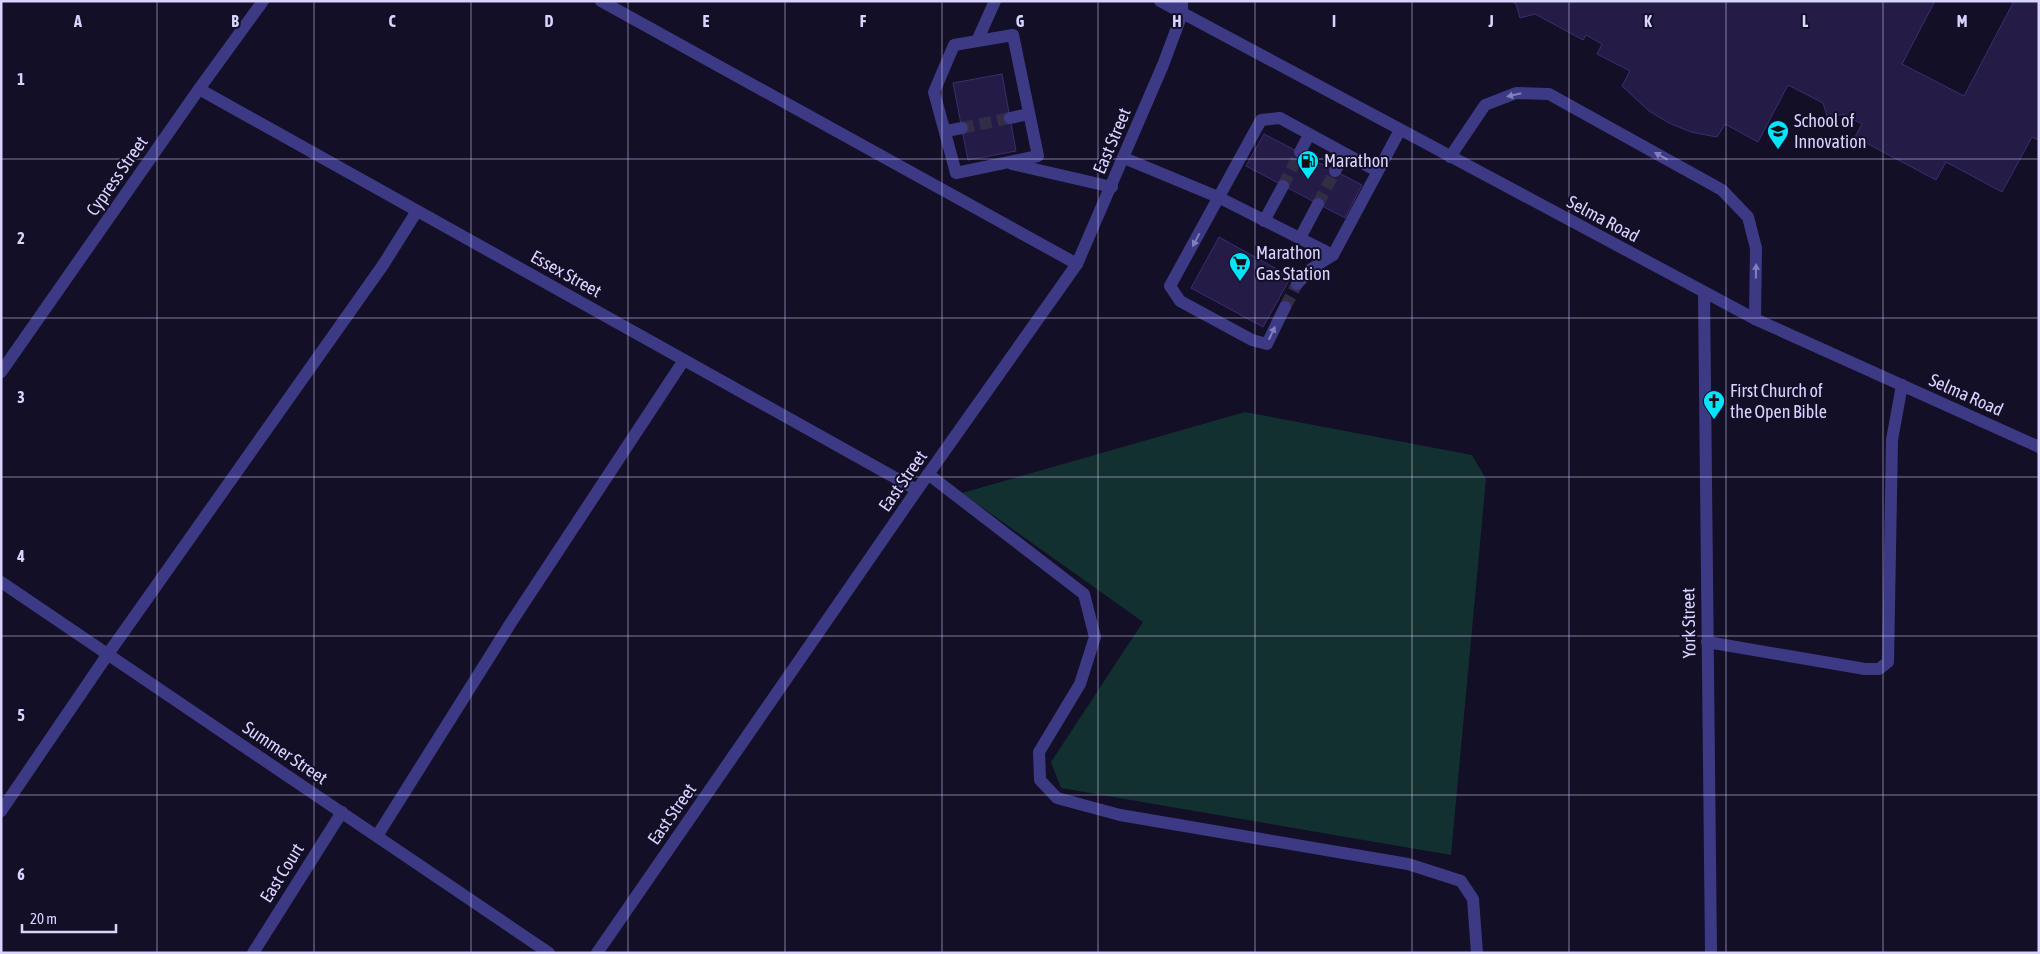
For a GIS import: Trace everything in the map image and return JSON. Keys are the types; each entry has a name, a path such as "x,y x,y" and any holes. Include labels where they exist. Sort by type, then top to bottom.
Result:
{"street":[{"name":"Cypress Street","path":"1,372 199,89 263,1"},
{"path":"601,1 1077,264"},
{"path":"977,41 995,1"},
{"name":"Selma Road","path":"1160,1 1182,8 1400,130 1755,319 2039,447"},
{"name":"East Street","path":"598,951 928,474 1077,264 1124,158 1182,8"},
{"path":"1013,35 1029,114 1038,156 956,173 934,92 954,45 1013,35"},
{"name":"Essex Street","path":"199,89 917,490"},
{"path":"1450,157 1485,105 1516,93 1549,94 1722,190 1748,217 1756,248 1755,319"},
{"path":"1010,118 1029,114"},
{"path":"1285,307 1268,344 1252,340 1180,301 1170,286 1261,120 1280,118 1377,171"},
{"path":"946,131 962,128"},
{"path":"1297,284 1311,269 1333,255 1400,130"},
{"path":"1300,152 1309,135"},
{"path":"1335,171 1345,154"},
{"path":"1124,158 1218,197 1333,255"},
{"path":"1010,163 1112,186"},
{"path":"1264,221 1283,186"},
{"path":"1300,238 1318,204"},
{"path":"1,811 108,654 383,265 417,211"},
{"name":"York Street","path":"1704,292 1711,953"},
{"path":"377,836 512,621 684,360"},
{"path":"1707,642 1865,669 1878,669 1888,662 1892,440 1902,386"},
{"path":"928,474 1084,594 1095,637 1080,684 1039,752 1040,780 1056,798 1120,815 1408,864 1461,881 1473,899 1477,953"},
{"name":"Summer Street","path":"1,582 550,953"},
{"name":"East Court","path":"253,953 342,812"},
{"path":"598,951 612,953"}],"green space":[{"path":"1245,412 1472,455 1486,479 1451,855 1061,788 1051,762 1143,622 962,493"}],"building":[{"path":"1511,1 1935,1 1902,64 1964,96 2014,1 2039,1 2039,140 2032,137 2002,192 1946,162 1936,180 1855,137 1862,124 1843,114 1828,119 1823,103 1788,85 1758,142 1725,124 1717,137 1691,132 1669,123 1649,111 1622,86 1630,71 1597,54 1602,44 1586,35 1583,40 1535,14 1520,18 1516,4"},
{"path":"1002,74 1016,151 968,160 953,83"},
{"path":"1264,134 1362,185 1345,218 1246,166"},
{"path":"1219,237 1291,277 1263,327 1191,288"}],"tunnel":[{"path":"962,128 1010,118"},
{"path":"1283,186 1300,152"},
{"path":"1318,204 1335,171"},
{"path":"1285,307 1297,284"}],"place":[{"name":"School of Innovation","path":"1778,150"},
{"name":"Marathon","path":"1308,180"},
{"name":"Marathon Gas Station","path":"1240,282"},
{"name":"First Church of the Open Bible","path":"1714,420"}]}
